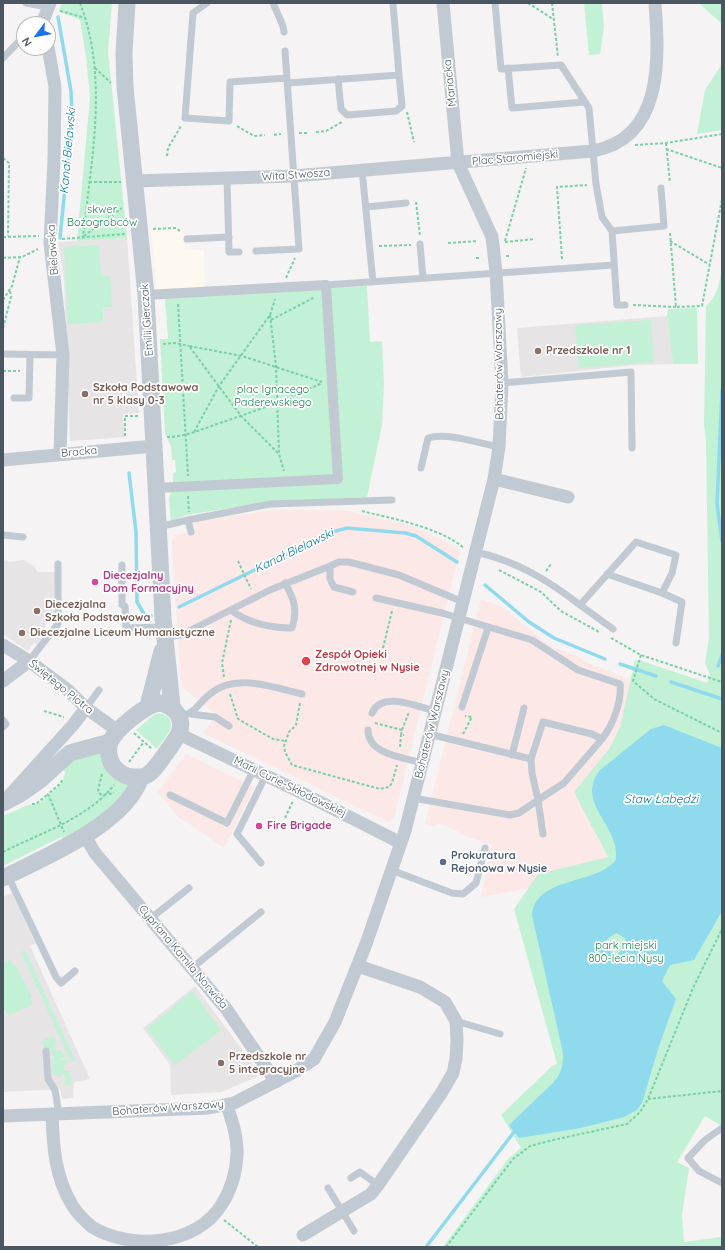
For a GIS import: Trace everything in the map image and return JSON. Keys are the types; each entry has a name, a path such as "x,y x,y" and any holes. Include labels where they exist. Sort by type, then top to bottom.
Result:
{"street":[{"name":"Emilii Gierczak","path":"128,3 124,53 125,87 160,442 156,488 164,627 180,718"},
{"name":"Mariacka","path":"443,3 458,163"},
{"path":"623,140 642,119 650,102 656,81 657,46 655,3"},
{"path":"44,16 49,5"},
{"name":"Bielawska","path":"50,56 55,87 54,160 50,239 63,355 60,454"},
{"name":"Plac Staromiejski","path":"496,272 492,237 458,163 593,151 613,146 623,140"},
{"name":"Wita Stwosza","path":"134,181 294,176 458,163"},
{"name":"Bohaterów Warszawy","path":"3,1116 209,1108 227,1105 276,1082 314,1059 335,1022 358,966 401,843 463,602 471,550 494,479 499,447 502,383 496,272"},
{"path":"146,295 280,287 327,288 328,382 338,479 156,488"},
{"name":"Bracka","path":"3,460 160,442"},
{"path":"494,479 568,497"},
{"name":"Emilii Gierczak","path":"148,706 164,627"},
{"name":"Świętego Piotra","path":"3,645 29,661 69,691 86,708 120,734"},
{"path":"3,681 29,661"},
{"path":"159,703 180,718 158,764 150,773 141,777 130,777 121,774 112,764 108,752 120,734 148,706 159,703"},
{"path":"3,803 73,725 86,708"},
{"name":"Marii Curie-Skłodowskiej","path":"180,718 254,769 401,843"},
{"path":"3,803 27,789 70,753 120,734"},
{"path":"6,877 85,836 99,827 121,808 137,789 141,777"},
{"name":"Cypriana Kamila Norwida","path":"85,836 95,853 227,1010 276,1082"},
{"path":"303,1235 371,1194 442,1092 453,1073 456,1059 456,1021 445,1002 420,987 358,966"},
{"path":"56,1114 55,1160 59,1177 72,1206 97,1232 113,1240 127,1244 159,1245 188,1235 215,1213 227,1194 236,1164 236,1141 227,1105"}],"lane":[{"path":"26,3 49,5"},
{"path":"207,3 193,13 185,118 230,121 230,82 338,80 399,75"},
{"path":"273,3 284,32"},
{"path":"338,80 341,109 347,115 396,111 402,106 393,3"},
{"path":"495,3 501,69 561,65 589,108 596,184 602,217 612,231 617,305 625,305"},
{"path":"3,58 16,44"},
{"path":"256,251 298,249 285,51"},
{"path":"508,68 512,108 584,102"},
{"path":"362,170 373,282"},
{"path":"227,178 229,252 239,252"},
{"path":"612,231 664,226 661,188"},
{"path":"366,207 406,203"},
{"path":"187,239 229,237"},
{"path":"420,244 423,278"},
{"path":"327,288 373,282 496,272 614,265"},
{"path":"3,354 63,355"},
{"path":"14,398 29,398 30,355"},
{"path":"502,383 631,372 632,448"},
{"path":"421,468 428,438 436,435 464,439 471,442 499,447"},
{"path":"158,527 270,504 392,500"},
{"path":"188,520 191,532"},
{"path":"3,535 23,538"},
{"path":"580,605 636,542 676,555 672,573 662,593"},
{"path":"471,550 519,566 543,577 613,629"},
{"path":"122,565 122,605 125,606 126,628 164,627 181,635 285,584 340,562 349,562 399,575 463,602"},
{"path":"29,661 58,624 58,564"},
{"path":"330,566 330,579 334,587 353,592"},
{"path":"607,574 662,593 682,602 676,643"},
{"path":"231,610 243,619 280,628 292,628 296,616 295,603 285,584"},
{"path":"376,598 459,618 488,628 532,640 578,670 620,684 621,694 608,732 564,783 519,813 510,815 413,798"},
{"path":"462,707 488,628"},
{"path":"180,718 211,693 227,685 251,682 302,694"},
{"path":"86,708 99,690"},
{"path":"372,713 379,704 388,701 435,711"},
{"path":"512,755 524,708"},
{"path":"180,718 215,718 229,726"},
{"path":"3,720 6,724 3,727"},
{"path":"543,834 532,773 531,759 543,722 592,734 602,739"},
{"path":"368,730 370,739 378,749 422,762"},
{"path":"430,734 531,759"},
{"path":"170,795 227,823 254,769"},
{"path":"261,863 237,834 266,775"},
{"path":"391,870 452,893 463,894 476,883 486,848"},
{"path":"6,877 56,977 61,983 75,972"},
{"path":"151,918 189,888"},
{"path":"192,968 261,912"},
{"path":"456,1021 500,1034"},
{"path":"46,1051 48,1079 55,1090 56,1114"},
{"path":"722,1128 705,1140 688,1158 699,1170 722,1183"},
{"path":"351,1178 360,1172 378,1185"},
{"path":"328,1188 354,1231"}],"path":[{"path":"80,3 86,18 95,67 97,115 83,237"},
{"path":"528,3 553,19"},
{"path":"552,3 556,54 561,65"},
{"path":"49,5 86,18"},
{"path":"95,67 115,87"},
{"path":"402,106 407,110 414,142"},
{"path":"316,132 326,131 344,121 347,115"},
{"path":"167,156 168,148 185,118"},
{"path":"230,121 254,136 265,135"},
{"path":"623,140 637,146 722,134"},
{"path":"661,188 670,186 666,143"},
{"path":"666,149 722,168"},
{"path":"528,156 508,236 505,242 535,239"},
{"path":"3,158 9,163 8,236"},
{"path":"89,182 134,181"},
{"path":"563,268 557,187 596,184"},
{"path":"3,194 8,194"},
{"path":"625,305 676,307 702,306 722,199"},
{"path":"370,247 420,244 416,202 406,203"},
{"path":"83,237 126,205"},
{"path":"664,226 669,232 676,307"},
{"path":"149,229 176,228 187,239"},
{"path":"3,237 8,236 57,240 129,234"},
{"path":"3,258 20,257 50,239"},
{"path":"448,243 478,241"},
{"path":"670,241 710,264"},
{"path":"194,432 219,386 270,315 280,287 298,249"},
{"path":"506,256 511,256"},
{"path":"3,300 10,290 20,257"},
{"path":"271,320 327,288"},
{"path":"3,328 11,297 10,290"},
{"path":"178,293 188,487 188,520"},
{"path":"270,315 276,366 279,454 287,482"},
{"path":"158,344 181,344 242,356 328,382"},
{"path":"189,346 241,416 279,454"},
{"path":"3,371 29,370"},
{"path":"160,442 278,403 328,382"},
{"path":"125,436 125,416 143,415"},
{"path":"354,501 361,511 411,523 471,550"},
{"path":"238,561 250,589"},
{"path":"498,569 541,592 561,611 601,633"},
{"path":"383,648 394,602"},
{"path":"608,636 641,655 722,682"},
{"path":"641,655 633,676 633,681 654,699 722,733"},
{"path":"302,694 296,725 289,732 284,746 285,752 292,765 380,789 385,789 392,783 400,756 403,735 402,730 412,705"},
{"path":"459,742 472,717 463,715 462,707"},
{"path":"44,711 62,715 73,725"},
{"path":"374,722 402,730"},
{"path":"120,734 143,743 153,750"},
{"path":"128,764 143,743"},
{"path":"61,761 64,772 61,783 48,794 68,844"},
{"path":"3,852 76,817 106,795 115,783"},
{"path":"285,818 298,790"},
{"path":"98,801 99,793"},
{"path":"446,1247 509,1164 522,1151 553,1140 627,1124 640,1112 648,1099 693,988 722,929"},
{"path":"648,1099 722,1091"},
{"path":"215,1213 258,1247"}],"shaded area":[{"path":"183,229 185,250 204,250 205,288 157,291 151,230"},
{"path":"127,238 139,413 123,414 125,437 70,441 64,281 58,242"},
{"path":"667,316 673,364 635,365 521,377 517,328"},
{"name":"Zespół Opieki Zdrowotnej w Nysie","path":"272,510 344,510 409,525 453,545 460,550 394,817 389,822 203,733 217,715 181,686 172,541 175,535 195,531 195,522"},
{"path":"6,560 9,562 24,560 34,566 38,572 55,572 54,613 38,636 42,638 37,645 34,642 28,651 3,634 3,562"},
{"path":"481,599 504,608 551,647 578,656 586,662 629,679 629,692 620,727 609,749 595,769 598,839 608,857 539,874 529,888 481,897 492,845 460,834 458,831 440,824 435,826 425,824"},
{"path":"186,754 254,787 224,848 184,820 181,820 158,792"},
{"path":"12,893 36,943 30,946 90,1079 74,1082 73,1098 62,1099 60,1089 3,1092 3,897"},
{"path":"195,986 258,1071 257,1077 221,1092 171,1095 170,1065 143,1028"}],"green space":[{"name":"skwer Bożogrobców","path":"62,3 112,3 108,51 127,238 77,241 90,97 80,20 59,11"},
{"path":"584,3 602,3 604,27 600,54 589,55"},
{"path":"699,3 722,3 722,24 702,6"},
{"path":"722,64 722,130 697,134 705,90"},
{"path":"99,245 101,276 110,276 112,307 103,307 103,322 68,324 64,247"},
{"name":"park miejski 800-lecia Nysy","path":"722,266 722,1126 705,1116 677,1162 689,1168 682,1215 684,1242 722,1237 722,1247 443,1247 508,1159 521,1148 501,1115 552,1066 557,1064 514,909 538,874 608,857 574,792 609,749 620,727 635,660 707,683 710,675 705,663 709,638 706,442 704,423 706,306 716,293"},
{"name":"plac Ignacego Paderewskiego","path":"367,286 370,342 382,341 384,385 382,425 367,497 267,502 186,515 171,521 169,499 173,485 173,473 176,472 175,460 172,460 171,447 165,432 160,339 168,339 165,298"},
{"path":"697,308 698,364 673,364 667,316 668,309"},
{"path":"651,320 654,362 579,368 575,325"},
{"path":"159,713 168,717 171,725 168,733 157,749 136,730 155,714"},
{"path":"102,752 130,785 112,809 69,839 61,837 3,866 3,816 28,805 38,804 62,783 65,773 63,768 80,756"},
{"path":"25,950 75,1060 71,1062 21,952"},
{"path":"10,959 13,965 16,965 32,997 29,998 33,1004 8,1016 5,1010 3,1011 3,963"},
{"path":"192,991 221,1030 175,1065 147,1029"},
{"path":"53,1037 56,1040 56,1045 54,1046 57,1051 61,1050 65,1056 59,1060 66,1059 68,1062 63,1067 65,1071 70,1071 71,1085 66,1085 64,1073 59,1077 52,1073 53,1064 51,1061 54,1057 49,1048 44,1047 42,1043 44,1039"}],"water":[{"name":"Staw Łabędzi","path":"664,725 722,748 722,911 694,960 670,965 662,981 676,999 659,1046 642,1103 637,1110 624,1117 581,1128 519,1138 509,1125 553,1083 560,1073 563,1062 563,1053 532,915 536,903 544,894 555,887 594,874 606,868 616,860 616,848 612,836 595,804 592,793 593,782 600,770 651,729","holes":["616,933 625,938 626,946 616,955 606,948 605,941"]}],"waterway":[{"name":"Kanał Bielawski","path":"58,17 71,91 72,117 60,238"},
{"path":"722,390 717,504 722,541"},
{"name":"Kanał Bielawski","path":"129,473 136,532 137,602 144,614 151,616"},
{"name":"Kanał Bielawski","path":"179,607 332,532 347,528 405,533 416,536 457,562"},
{"name":"Kanał Bielawski","path":"485,585 529,622 554,638 605,659"},
{"path":"718,666 722,655"},
{"name":"Kanał Bielawski","path":"620,664 656,676"},
{"name":"Kanał Bielawski","path":"671,682 722,699"},
{"path":"426,1247 514,1132"}],"place":[{"name":"Przedszkole nr 1","path":"538,351"},
{"name":"Szkoła Podstawowa nr 5 klasy 0-3","path":"85,394"},
{"name":"Diecezjalny Dom Formacyjny","path":"95,582"},
{"name":"Diecezjalna Szkoła Podstawowa","path":"37,611"},
{"name":"Diecezjalne Liceum Humanistyczne","path":"22,633"},
{"name":"Zespół Opieki Zdrowotnej w Nysie","path":"306,661"},
{"name":"Fire Brigade","path":"259,826"},
{"name":"Prokuratura Rejonowa w Nysie","path":"443,862"},
{"name":"Przedszkole nr 5 integracyjne","path":"221,1063"}]}
